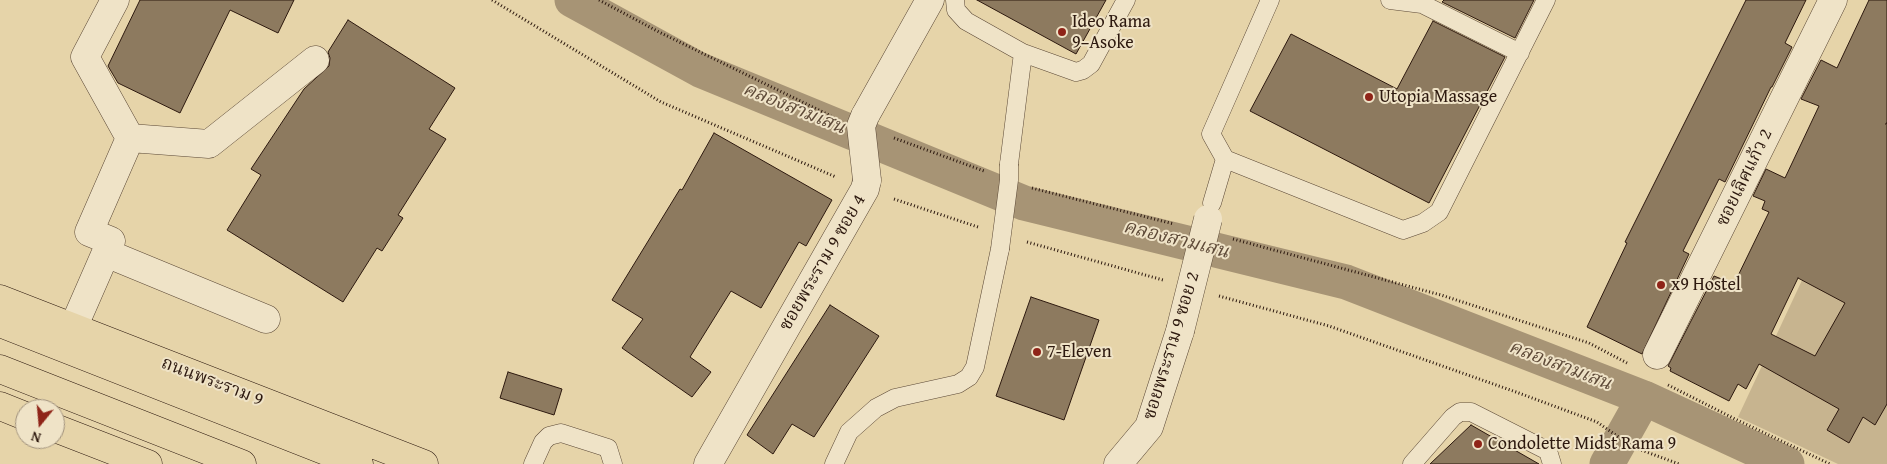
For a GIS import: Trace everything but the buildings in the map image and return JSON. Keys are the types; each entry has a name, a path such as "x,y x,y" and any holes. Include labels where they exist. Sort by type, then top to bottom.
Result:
{"main road":[{"name":"ถนนพระราม 9","path":"0,299 424,464"},
{"name":"ถนนพระราม 9","path":"0,323 360,464"},
{"path":"0,369 242,464"},
{"path":"0,406 15,412"},
{"path":"65,432 148,464"}],"street":[{"path":"115,0 85,57 130,138"},
{"name":"ซอยพระราม 9 ซอย 4","path":"708,464 865,189 867,180 861,126 930,0"},
{"name":"ซอยเลิศแก้ว 2","path":"1657,355 1833,0"},
{"path":"130,138 209,144 315,60"},
{"path":"73,328 111,242 89,232 130,138"},
{"name":"ซอยพระราม 9 ซอย 2","path":"1118,464 1149,427 1180,331 1210,211"},
{"path":"106,252 266,319"}],"lane":[{"path":"955,0 956,10 966,21 1023,54 1070,71 1083,70 1091,64 1126,0"},
{"path":"1270,0 1211,134 1225,159 1403,230 1422,223 1439,212 1546,0"},
{"path":"1390,0 1422,4 1520,53"},
{"path":"834,464 849,432 876,408 895,398 958,384 968,377 975,367 1000,249 1023,54"},
{"path":"1210,211 1225,159"},
{"path":"1412,464 1453,418 1460,412 1471,412 1548,451 1552,464"},
{"path":"533,464 549,436 561,433 608,448 613,464"}],"path":[{"path":"492,0 661,102 839,178"},
{"path":"599,0 659,32 839,119"},
{"path":"886,136 959,162"},
{"path":"1064,196 1162,221"},
{"path":"890,197 968,223"},
{"path":"1238,241 1441,295 1589,343 1632,365"},
{"path":"1036,245 1149,277"},
{"path":"1214,295 1329,326 1597,422 1633,448 1680,464"},
{"path":"1666,384 1735,420 1830,464"}],"shaded area":[{"path":"1804,276 1887,320 1887,464 1838,464 1738,417"}],"waterway":[{"name":"คลองสามเสน","path":"572,0 700,70 1024,203 1346,282 1644,398 1787,464"},
{"path":"1607,464 1644,398"}],"place":[{"name":"Ideo Rama 9–Asoke","path":"1062,32"},
{"name":"Utopia Massage","path":"1369,97"},
{"name":"x9 Hostel","path":"1661,285"},
{"name":"7-Eleven","path":"1037,352"},
{"name":"Condolette Midst Rama 9","path":"1478,444"}]}
